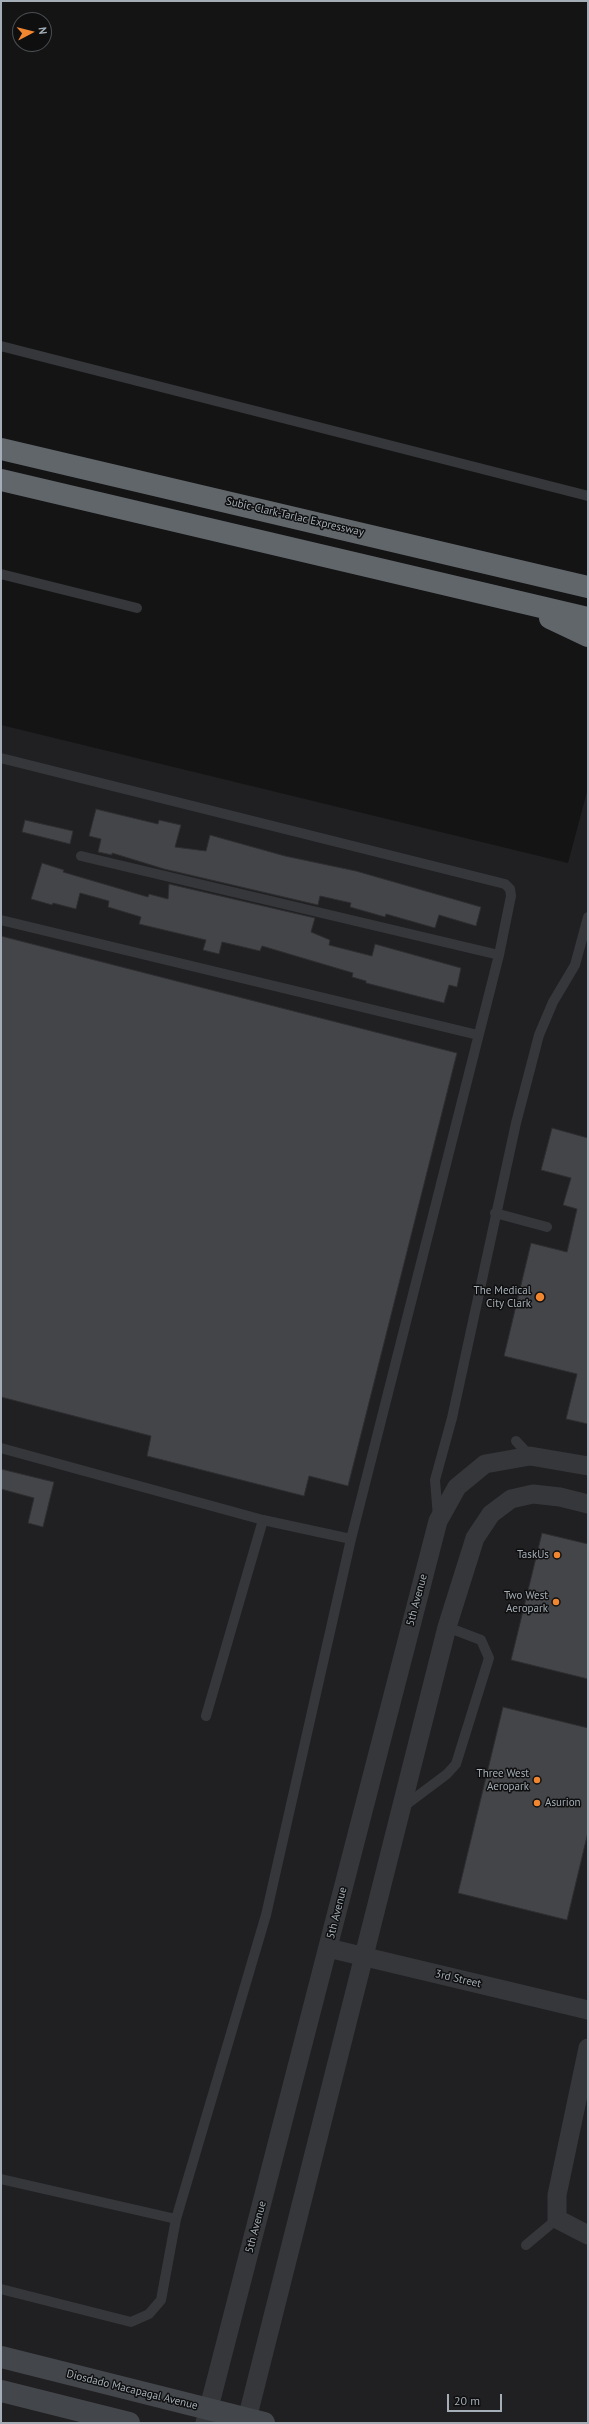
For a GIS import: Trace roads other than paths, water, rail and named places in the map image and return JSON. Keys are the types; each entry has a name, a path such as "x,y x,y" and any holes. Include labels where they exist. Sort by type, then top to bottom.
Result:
{"highway":[{"name":"Subic-Clark-Tarlac Expressway","path":"1,449 588,587"},
{"path":"1,480 588,618"},
{"path":"517,570 588,580"},
{"path":"515,600 588,636"}],"main road":[{"name":"Diosdado Macapagal Avenue","path":"1,2357 207,2416 252,2422"},
{"path":"1,2391 129,2423"}],"street":[{"name":"5th Avenue","path":"207,2416 438,1521 457,1487 485,1464 530,1456 588,1466"},
{"path":"252,2422 363,1957 447,1627 475,1538 491,1514 511,1499 533,1494 560,1497 588,1504"},
{"name":"3rd Street","path":"328,1948 588,2010"},
{"path":"588,2048 557,2195 557,2219 588,2235"}],"lane":[{"path":"1,346 588,496"},
{"path":"1,574 137,608"},
{"path":"1,758 505,884 510,889 511,896 499,955 351,1539 266,1915 176,2219 161,2300 149,2314 131,2322 1,2288"},
{"path":"81,856 499,955"},
{"path":"438,1521 435,1480 452,1418 495,1213 516,1123 539,1035 553,1002 575,965 588,917"},
{"path":"1,920 478,1035"},
{"path":"495,1213 547,1227"},
{"path":"516,1442 530,1456"},
{"path":"1,1448 263,1520 351,1539"},
{"path":"206,1716 263,1520"},
{"path":"401,1808 447,1774 456,1764 489,1658 481,1640 447,1627"},
{"path":"1,2179 176,2219"},
{"path":"526,2245 557,2219"}],"place":[{"name":"The Medical City Clark","path":"540,1297"},
{"name":"TaskUs","path":"557,1555"},
{"name":"Two West Aeropark","path":"556,1602"},
{"name":"Three West Aeropark","path":"537,1780"},
{"name":"Asurion","path":"537,1803"}]}
